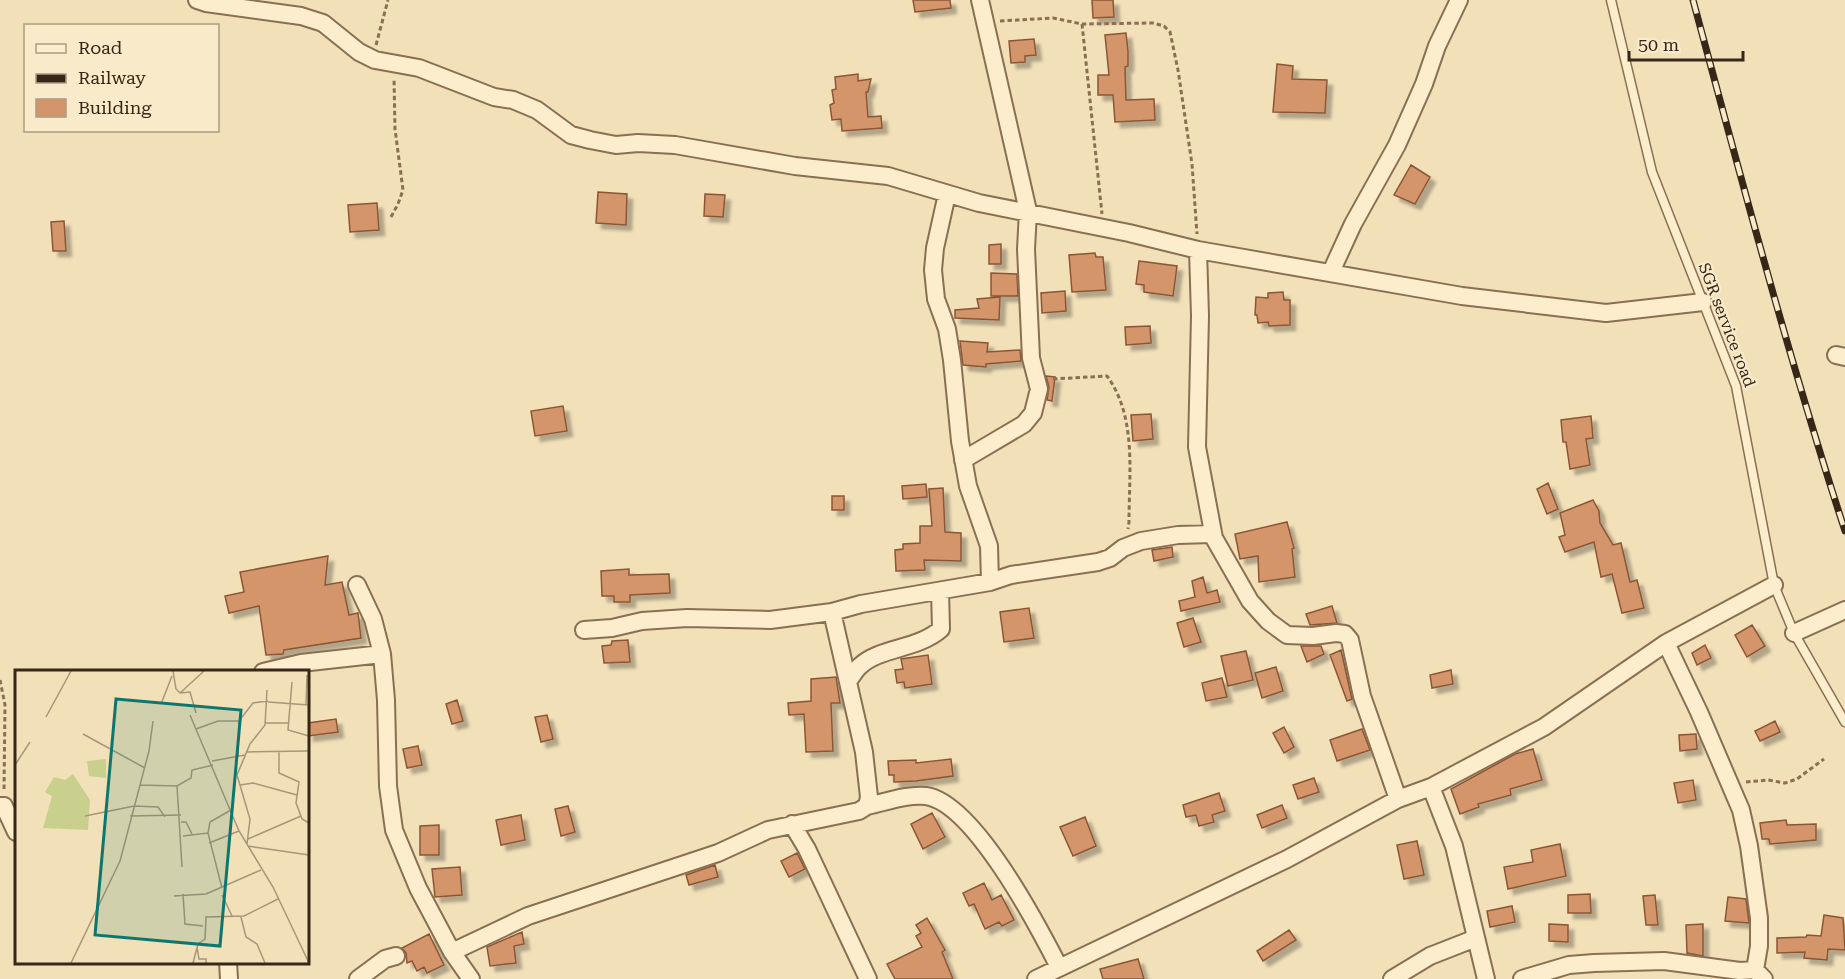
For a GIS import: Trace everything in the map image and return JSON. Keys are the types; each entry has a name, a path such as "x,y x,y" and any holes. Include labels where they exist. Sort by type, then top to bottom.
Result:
{"street":[{"path":"197,0 301,16 323,23 359,52 375,60 419,68 494,97 513,100 537,110 571,135 590,140 616,145 638,143 675,145 795,166 888,176 980,203 1103,227 1198,250 1462,296 1606,313 1703,302"},
{"path":"963,460 1024,424 1033,413 1040,390 1031,358 1026,249 1028,211 980,0"},
{"path":"1331,272 1353,224 1397,145 1424,84 1437,46 1459,0"},
{"path":"947,194 935,248 933,270 936,299 947,329 951,349 960,441 968,486 989,546 990,582"},
{"path":"1198,250 1200,316 1197,447 1212,534 1250,602 1268,621 1287,635 1313,636 1336,633 1345,634 1350,640 1362,696 1398,799"},
{"path":"584,630 612,628 642,621 687,618 770,620 832,612 861,604 990,582 1011,575 1098,562 1141,541 1178,535 1212,534"},
{"path":"357,585 373,619 382,654 386,700 388,786 394,830 418,888 452,952 471,979"},
{"path":"1036,979 1287,859 1398,799 1431,787 1544,727 1666,643 1774,585"},
{"path":"848,681 860,666 872,658 917,644 933,637 942,629 940,591"},
{"path":"1794,633 1845,610"},
{"path":"832,612 864,752 870,797 867,806"},
{"path":"1522,979 1569,964 1664,961 1760,975 1757,899 1741,810 1666,643"},
{"path":"271,670 301,663 382,654"},
{"path":"1431,787 1454,846 1486,979"},
{"path":"452,952 528,916 718,853 768,830 913,796 928,796 959,816 986,846 1017,888 1059,967"},
{"path":"1,806 15,830"},
{"path":"792,824 807,849 868,979"},
{"path":"1392,979 1430,956 1476,938"},
{"path":"358,979 385,959 396,956"},
{"path":"228,964 229,979"}],"lane":[{"name":"SGR service road","path":"1611,0 1652,171 1736,386 1774,585 1794,633 1845,722"}],"path":[{"path":"375,60 377,40 388,0"},
{"path":"984,22 1053,18 1082,24 1152,23 1164,26 1170,32 1192,164 1198,250"},
{"path":"1082,24 1103,227"},
{"path":"391,217 403,190 395,129 394,64"},
{"path":"1036,378 1051,380 1107,376 1114,386 1124,409 1129,445 1129,522 1123,548"},
{"path":"0,680 5,705 1,806"},
{"path":"1731,786 1759,781 1785,783 1797,779 1824,759"}],"building":[{"path":"913,0 950,0 951,8 915,12"},
{"path":"1092,0 1113,0 1114,17 1093,18"},
{"path":"1126,33 1128,66 1125,67 1126,100 1154,99 1155,120 1115,122 1113,95 1098,95 1098,75 1109,75 1105,35"},
{"path":"1034,39 1036,55 1025,56 1025,62 1011,63 1009,41"},
{"path":"1277,64 1293,66 1292,79 1327,80 1325,113 1273,112"},
{"path":"858,74 858,81 871,79 868,92 866,92 868,117 881,116 882,128 842,131 841,119 832,120 830,105 834,103 832,90 836,89 835,77"},
{"path":"1411,165 1430,177 1415,204 1394,195"},
{"path":"598,192 627,194 626,225 596,223"},
{"path":"705,194 725,195 723,217 704,216"},
{"path":"377,203 379,230 350,232 348,205"},
{"path":"64,221 66,251 53,251 51,222"},
{"path":"1001,244 1001,264 989,264 989,245"},
{"path":"1095,253 1096,257 1103,257 1106,290 1072,292 1069,255"},
{"path":"1139,261 1177,266 1173,296 1144,292 1144,285 1136,284"},
{"path":"991,273 1017,274 1018,296 991,296"},
{"path":"1065,291 1066,311 1042,313 1041,293"},
{"path":"1283,292 1284,300 1290,300 1290,325 1269,326 1268,322 1258,323 1257,315 1255,315 1256,297 1268,298 1268,293"},
{"path":"1000,297 999,320 955,318 955,310 979,308 977,299"},
{"path":"1150,326 1151,343 1126,345 1125,327"},
{"path":"960,341 988,343 987,352 1020,350 1021,361 986,364 986,367 963,365"},
{"path":"1046,376 1055,377 1052,401 1047,400 1049,387"},
{"path":"563,406 567,431 535,436 531,411"},
{"path":"1151,414 1153,439 1133,441 1131,415"},
{"path":"1591,416 1593,438 1586,439 1590,465 1570,469 1566,442 1563,442 1561,420"},
{"path":"1548,483 1558,509 1547,514 1537,489"},
{"path":"926,484 927,497 903,499 902,486"},
{"path":"943,488 945,532 961,533 961,561 924,560 925,570 896,571 895,550 903,549 903,544 920,543 920,526 932,526 929,489"},
{"path":"832,496 844,496 844,510 832,510"},
{"path":"1593,500 1599,511 1600,523 1613,545 1621,543 1630,582 1637,580 1644,608 1622,613 1612,574 1601,577 1594,542 1565,552 1559,537 1565,535 1560,513"},
{"path":"1287,522 1294,548 1292,549 1295,577 1259,582 1258,556 1240,559 1235,534"},
{"path":"1172,547 1173,557 1154,561 1152,550"},
{"path":"328,556 325,585 342,582 349,615 358,613 361,638 284,650 283,654 266,655 259,606 229,613 225,596 244,592 240,572"},
{"path":"629,569 629,575 669,574 670,593 630,595 630,602 614,602 614,596 602,596 601,571"},
{"path":"1203,577 1207,593 1217,590 1220,602 1181,611 1179,601 1195,597 1192,581"},
{"path":"1332,606 1337,623 1310,625 1306,614"},
{"path":"1029,608 1034,638 1004,642 1000,612"},
{"path":"1193,618 1201,642 1184,647 1177,623"},
{"path":"1752,625 1765,646 1747,657 1735,635"},
{"path":"628,640 630,662 604,663 602,646 611,645 612,641"},
{"path":"1705,645 1711,658 1697,665 1692,653"},
{"path":"1301,646 1321,646 1324,654 1307,662"},
{"path":"1341,650 1352,699 1347,701 1330,655"},
{"path":"1246,651 1253,680 1228,686 1221,656"},
{"path":"928,655 932,684 905,688 904,682 897,683 895,670 903,669 901,659"},
{"path":"1276,667 1283,691 1262,698 1255,673"},
{"path":"1451,670 1453,684 1432,688 1430,675"},
{"path":"836,677 840,703 831,703 833,751 806,752 804,714 789,715 788,703 811,701 811,679"},
{"path":"1222,678 1227,697 1206,701 1202,683"},
{"path":"457,700 463,721 452,724 446,704"},
{"path":"547,715 553,739 541,742 535,717"},
{"path":"336,719 338,732 309,736 309,723"},
{"path":"1775,721 1780,732 1760,741 1755,731"},
{"path":"1284,727 1294,747 1284,753 1273,733"},
{"path":"1362,729 1370,750 1337,761 1330,740"},
{"path":"1696,734 1697,749 1680,751 1679,735"},
{"path":"418,746 422,765 407,768 403,749"},
{"path":"1533,749 1542,780 1510,789 1511,795 1478,804 1479,807 1460,814 1451,789 1515,754"},
{"path":"951,759 953,776 894,782 894,775 889,775 888,761 916,760 916,763"},
{"path":"1314,778 1319,792 1298,799 1293,785"},
{"path":"1693,780 1696,800 1678,803 1674,783"},
{"path":"1219,793 1225,811 1212,815 1214,822 1199,826 1196,815 1186,817 1183,805"},
{"path":"1282,805 1287,818 1262,828 1257,815"},
{"path":"568,806 575,832 561,836 555,809"},
{"path":"932,813 945,837 923,849 911,824"},
{"path":"521,815 525,840 501,845 496,820"},
{"path":"1085,817 1096,846 1073,856 1060,827"},
{"path":"1786,820 1787,825 1816,824 1816,840 1770,844 1769,839 1762,839 1760,823"},
{"path":"439,825 439,855 420,855 420,826"},
{"path":"1417,841 1424,875 1404,879 1397,845"},
{"path":"1560,844 1566,876 1508,889 1504,867 1533,862 1531,850"},
{"path":"797,853 805,869 789,877 781,861"},
{"path":"715,865 718,877 689,885 686,875"},
{"path":"460,867 462,895 435,897 432,869"},
{"path":"984,883 992,900 1001,895 1014,920 1002,926 999,922 985,929 974,904 969,906 963,893"},
{"path":"1590,894 1591,913 1568,913 1568,895"},
{"path":"1655,895 1658,925 1646,925 1643,896"},
{"path":"1728,897 1746,899 1749,923 1725,921"},
{"path":"1512,906 1515,922 1490,927 1487,911"},
{"path":"1824,915 1843,918 1845,950 1828,949 1827,960 1804,958 1805,952 1777,953 1777,938 1821,936"},
{"path":"927,918 945,950 942,952 953,979 895,979 887,964 922,947 916,936 921,933 916,925"},
{"path":"1549,924 1568,925 1568,942 1549,941"},
{"path":"1703,924 1703,956 1687,953 1686,925"},
{"path":"1289,930 1296,940 1263,961 1257,951"},
{"path":"522,932 524,944 514,946 516,963 490,966 487,947"},
{"path":"429,934 444,965 427,973 424,967 417,971 412,961 407,963 406,953 402,948"},
{"path":"1138,959 1144,979 1103,979 1100,969"}],"railway":[{"path":"1693,0 1785,333 1845,531"}]}
